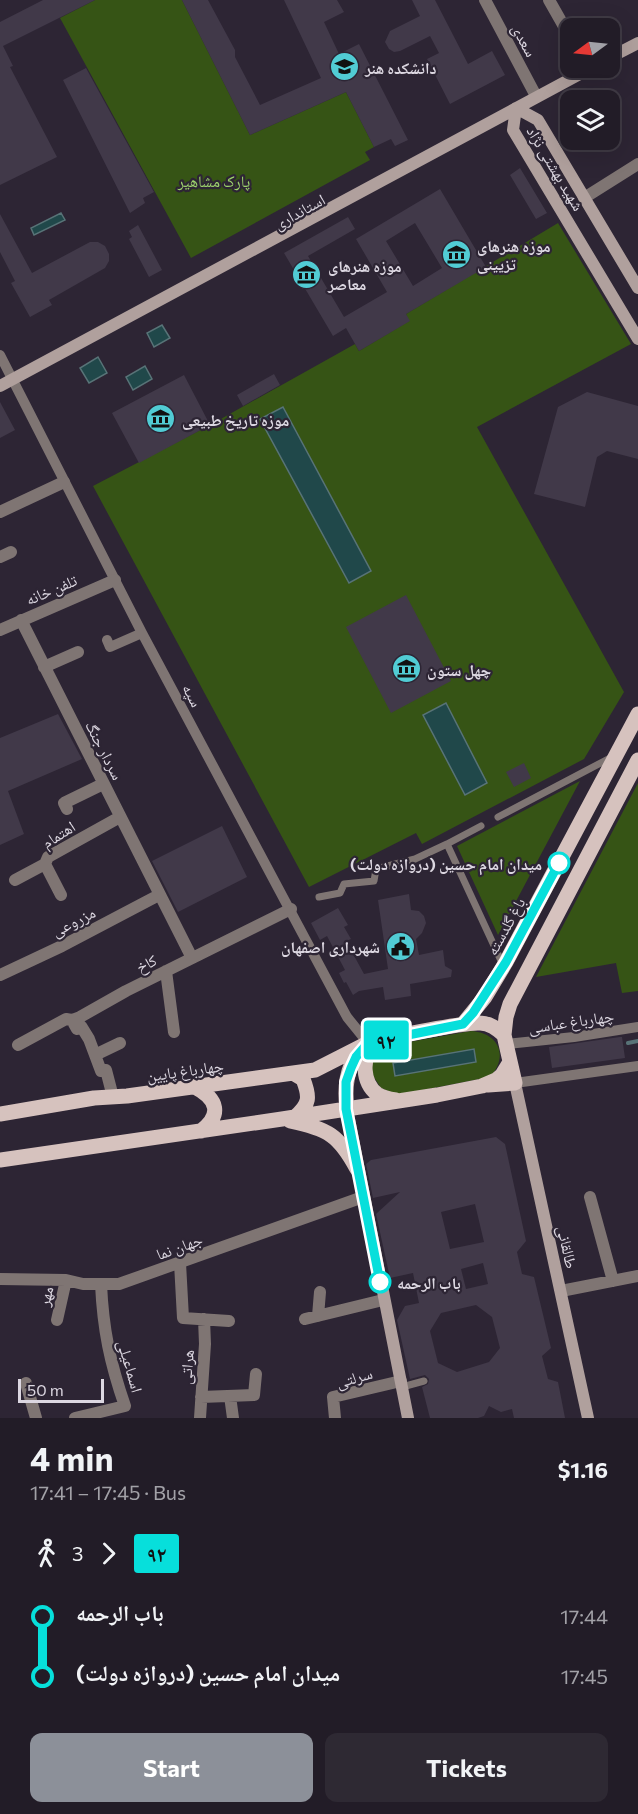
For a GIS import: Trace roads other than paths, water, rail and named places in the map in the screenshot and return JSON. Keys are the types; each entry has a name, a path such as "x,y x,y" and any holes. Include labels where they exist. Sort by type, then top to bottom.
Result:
{"main road":[{"path":"620,54 638,45"},
{"name":"استانداری","path":"14,382 572,78"},
{"name":"شهید بهشتی نژاد","path":"638,288 538,120 516,108 513,130 638,339"},
{"path":"0,386 14,382"},
{"name":"باغ گلدسته","path":"463,1024 485,997 503,967 638,714"},
{"path":"0,1160 399,1101 482,1086 515,1083 506,1039 506,1017 510,1004 638,760"},
{"path":"534,910 553,921"},
{"name":"چهارباغ پایین","path":"0,1114 94,1098 195,1088 315,1070 368,1043 463,1024 488,1024 506,1039"},
{"path":"389,1039 372,1048 365,1064 365,1072 367,1080 377,1094 399,1101"},
{"path":"368,1043 356,1057 346,1082 346,1109 408,1418"},
{"path":"482,1086 502,1075 510,1062"},
{"path":"288,1118 304,1109 308,1096 303,1079 293,1073"},
{"name":"طالقانی","path":"515,1083 588,1418"},
{"path":"195,1088 209,1096 215,1110 214,1118 201,1131"},
{"path":"288,1118 318,1127 337,1140 348,1152 357,1170"}],"street":[{"name":"سعدی","path":"485,0 537,96"},
{"path":"549,0 560,19"},
{"path":"584,198 638,164"},
{"name":"سپه","path":"0,356 142,633 347,1017 368,1043"},
{"path":"0,512 64,482"},
{"name":"تلفن خانه","path":"0,630 115,580"},
{"name":"سردار جنگ","path":"21,620 192,958"},
{"path":"106,640 110,647 142,633"},
{"path":"44,667 78,652"},
{"path":"67,809 64,803 103,783"},
{"name":"اهتمام","path":"15,880 45,864 48,857 120,817"},
{"path":"45,864 61,895"},
{"name":"مزروعی","path":"0,975 63,946 159,895"},
{"name":"کاخ","path":"18,1045 34,1030 66,1019 72,1020 291,909"},
{"path":"166,971 174,1032"},
{"path":"72,1020 77,1029 81,1026 89,1039 101,1071 106,1070 113,1097"},
{"name":"چهارباغ عباسی","path":"506,1039 574,1037 638,1026"},
{"path":"95,1055 120,1042"},
{"path":"515,1083 638,1066"},
{"name":"جهان نما","path":"0,1279 119,1284 363,1197"},
{"path":"590,1197 613,1281"},
{"path":"180,1263 183,1318 229,1321"},
{"path":"561,1291 638,1276"},
{"name":"مهر","path":"57,1320 66,1280"},
{"name":"اسماعیلی","path":"75,1418 125,1406 111,1367 102,1321 101,1284"},
{"path":"318,1316 320,1292"},
{"path":"305,1319 383,1300"},
{"name":"هراتی","path":"200,1418 205,1344 204,1319"},
{"path":"201,1397 254,1395 256,1374"},
{"path":"26,1383 36,1418"},
{"name":"سرلتی","path":"335,1418 333,1397 401,1384"},
{"path":"230,1396 233,1418"}],"lane":[{"name":"استانداری","path":"14,382 574,78"},
{"path":"0,392 14,382"},
{"path":"498,817 617,755"},
{"path":"319,897 340,892 344,884 374,881 376,870 416,859 481,826"},
{"path":"447,844 503,967"},
{"path":"401,1384 424,1382"}],"waterway":[{"path":"628,1043 638,1041"}],"place":[{"name":"دانشکده هنر","path":"344,67"},
{"name":"موزه هنرهای تزیینی","path":"456,254"},
{"name":"موزه هنرهای معاصر","path":"307,274"},
{"name":"موزه تاریخ طبیعی","path":"161,419"},
{"name":"چهل ستون","path":"406,669"},
{"name":"میدان امام حسین (دروازه دولت)","path":"559,863"},
{"name":"شهرداری اصفهان","path":"401,946"},
{"name":"باب الرحمه","path":"380,1282"}],"park label":[{"name":"پارک مشاهیر","path":"214,180"}]}
